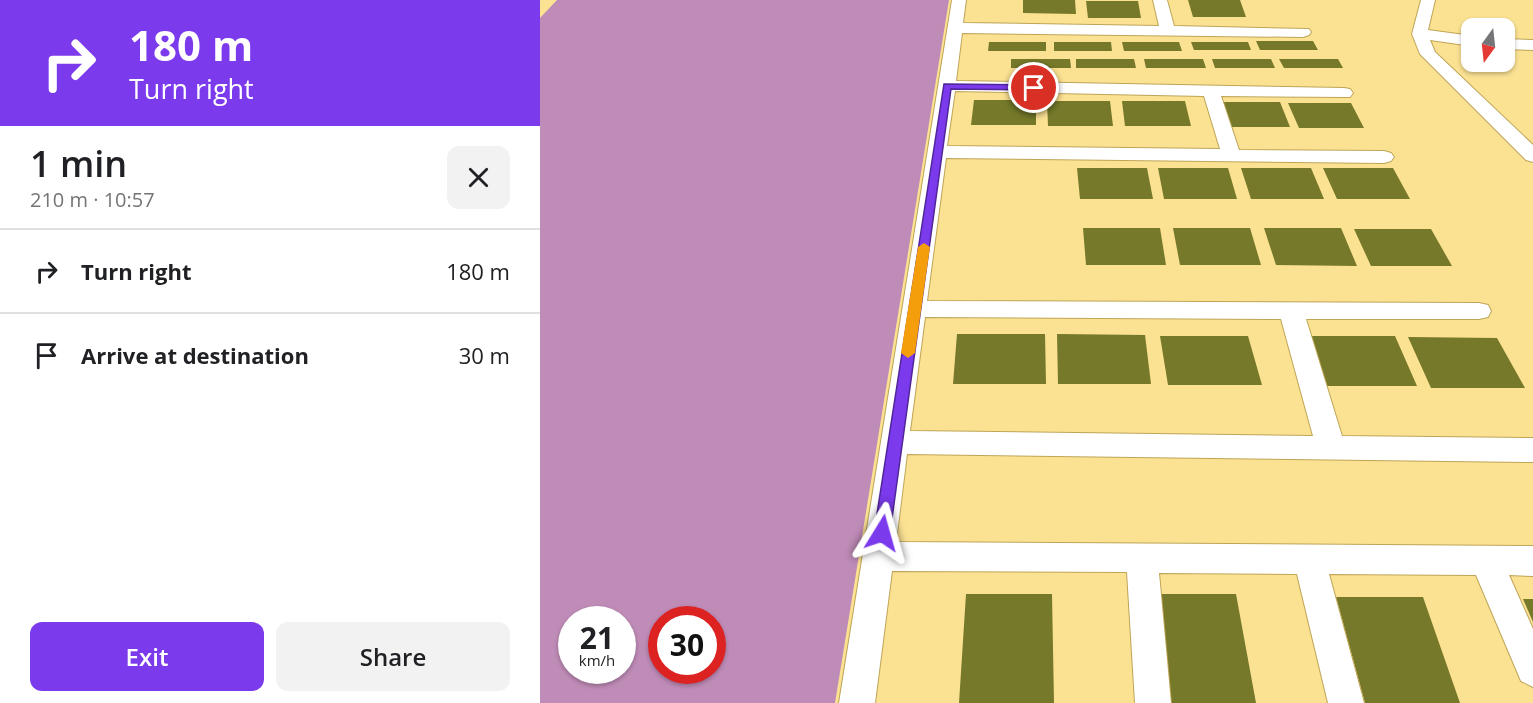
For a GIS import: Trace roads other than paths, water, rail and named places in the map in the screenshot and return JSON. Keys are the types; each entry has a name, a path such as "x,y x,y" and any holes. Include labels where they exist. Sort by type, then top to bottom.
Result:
{"street":[{"path":"858,703 959,0"},
{"path":"1160,0 1168,32"},
{"path":"1428,0 1419,23 1420,34 1428,54 1533,156"},
{"path":"955,28 1303,32"},
{"path":"1420,34 1461,39"},
{"path":"1515,44 1533,45"},
{"path":"947,86 1344,93"},
{"path":"1211,91 1231,155"},
{"path":"938,152 1384,157"},
{"path":"915,309 1479,311"},
{"path":"1292,310 1331,448"},
{"path":"895,442 1533,450"},
{"path":"879,555 1533,561"},
{"path":"1142,558 1153,703"},
{"path":"1309,559 1346,703"},
{"path":"1486,561 1533,669"}]}
